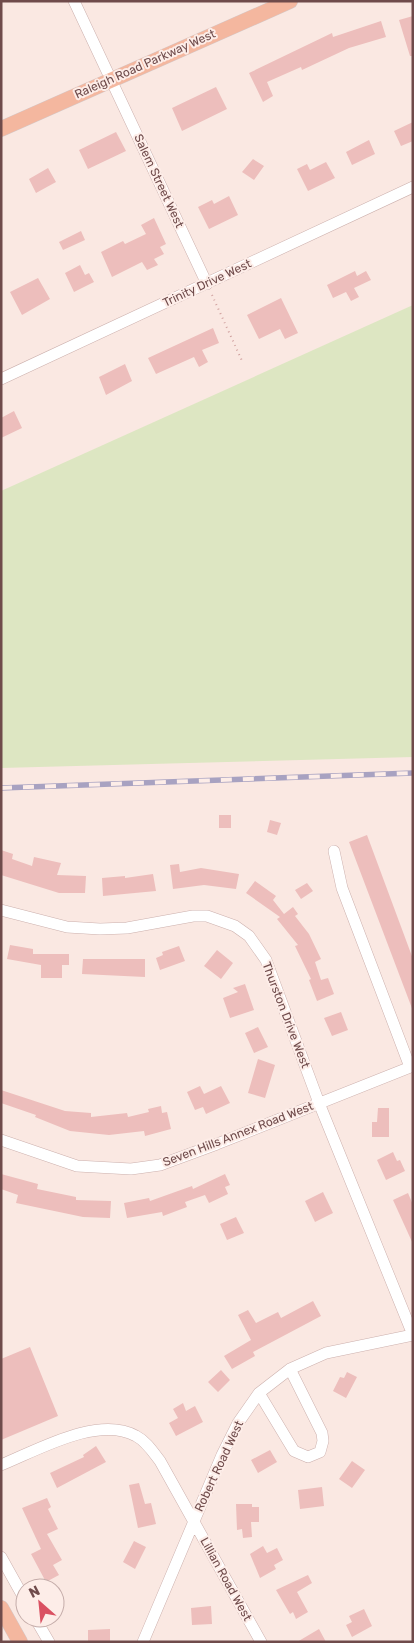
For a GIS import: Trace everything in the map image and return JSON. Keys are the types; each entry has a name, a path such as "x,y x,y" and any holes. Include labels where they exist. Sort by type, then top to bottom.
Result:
{"main road":[{"name":"Raleigh Road Parkway West","path":"1,130 111,79 290,1"},
{"path":"1,1608 20,1642"}],"street":[{"name":"Salem Street West","path":"74,1 207,284"},
{"name":"Trinity Drive West","path":"1,379 413,187"},
{"path":"334,851 342,888 411,1066"},
{"name":"Thurston Drive West","path":"1,910 77,928 128,928 193,916 207,916 235,926 249,936 266,960 319,1103 413,1335"},
{"name":"Seven Hills Annex Road West","path":"1,1140 77,1166 131,1169 160,1164 217,1144 411,1066"},
{"name":"Robert Road West","path":"143,1642 194,1520 238,1423 259,1393 290,1369 326,1354 413,1335"},
{"path":"259,1393 294,1451 308,1457 320,1452 323,1441 322,1433 290,1369"},
{"name":"Lillian Road West","path":"1,1465 80,1434 105,1429 129,1432 146,1443 160,1461 261,1642"},
{"path":"1,1557 15,1582"},
{"path":"41,1628 49,1642"}],"path":[{"path":"207,284 242,363"}],"green space":[{"path":"413,305 413,757 1,768 1,491"}],"building":[{"path":"413,16 413,56 410,56 399,20"},
{"path":"381,21 386,37 349,48 302,70 301,67 267,82 273,96 263,102 249,73 332,33 333,37"},
{"path":"216,87 227,109 182,131 172,108"},
{"path":"413,122 413,141 401,146 394,131"},
{"path":"116,132 126,151 88,169 79,150"},
{"path":"369,140 375,154 352,165 346,152"},
{"path":"253,159 264,166 254,180 242,172"},
{"path":"326,162 335,178 308,191 297,169 307,164 310,170"},
{"path":"48,168 56,182 36,193 29,179"},
{"path":"229,196 238,215 209,229 198,207 212,200 214,204"},
{"path":"154,218 166,244 160,247 164,254 154,259 158,265 147,270 142,262 112,277 101,252 123,241 125,244 146,234 141,225"},
{"path":"81,231 85,240 63,250 59,242"},
{"path":"80,265 85,275 89,273 94,282 74,292 65,273"},
{"path":"355,271 357,276 366,271 371,280 354,288 359,297 351,301 346,292 333,298 327,285"},
{"path":"38,278 50,299 22,315 10,292"},
{"path":"281,298 298,333 285,339 280,329 259,339 247,315"},
{"path":"213,328 219,343 202,350 208,362 199,367 194,357 156,374 148,358"},
{"path":"125,364 132,381 106,395 99,377"},
{"path":"14,411 22,428 1,438 1,418"},
{"path":"219,815 231,815 231,828 219,828"},
{"path":"270,820 281,823 277,835 267,832"},
{"path":"367,835 413,959 413,1011 349,842"},
{"path":"1,850 13,854 12,859 32,866 34,857 61,863 57,875 86,876 85,893 59,893 1,875"},
{"path":"179,864 180,872 201,868 239,874 236,889 204,885 173,889 170,865"},
{"path":"153,874 156,891 103,896 102,878 125,876 125,878"},
{"path":"255,881 276,896 273,900 284,914 293,907 298,914 295,916 309,934 321,959 315,962 321,980 328,978 334,994 317,1001 309,980 311,979 295,946 298,945 277,919 280,917 246,893"},
{"path":"307,883 313,891 301,899 295,890"},
{"path":"10,945 33,949 33,954 69,954 69,965 62,965 62,978 41,978 41,965 7,959"},
{"path":"179,946 185,961 160,970 156,958 163,955 162,952"},
{"path":"217,950 233,963 221,979 204,966"},
{"path":"83,959 145,959 145,977 82,974"},
{"path":"245,984 254,1010 230,1018 223,998 238,992 233,988"},
{"path":"341,1012 348,1030 332,1036 324,1018"},
{"path":"258,1027 268,1047 254,1053 245,1033"},
{"path":"258,1059 275,1065 265,1098 248,1093"},
{"path":"200,1086 204,1094 221,1086 230,1103 206,1114 203,1107 195,1110 187,1092"},
{"path":"1,1090 65,1111 91,1113 91,1117 127,1113 128,1117 149,1112 148,1109 161,1106 162,1113 167,1112 171,1129 145,1136 144,1131 109,1135 70,1131 35,1117 36,1115 1,1103"},
{"path":"378,1108 389,1108 389,1137 372,1137 372,1122 377,1122"},
{"path":"393,1152 397,1161 400,1160 405,1171 386,1180 377,1160"},
{"path":"1,1174 38,1184 37,1189 76,1197 76,1200 111,1201 110,1218 83,1217 16,1203 18,1195 1,1189"},
{"path":"225,1174 230,1185 225,1187 228,1194 209,1203 205,1195 185,1202 187,1207 163,1216 162,1212 127,1218 124,1203 149,1198 150,1201 192,1186 193,1189"},
{"path":"323,1192 333,1213 315,1222 305,1201"},
{"path":"408,1193 413,1205 413,1244 393,1200"},
{"path":"236,1217 244,1233 227,1240 220,1224"},
{"path":"313,1301 321,1316 253,1352 255,1356 232,1369 224,1356 251,1340 238,1315 248,1310 256,1323 278,1312 281,1318"},
{"path":"30,1347 58,1416 1,1440 1,1359"},
{"path":"221,1370 230,1380 218,1392 208,1382"},
{"path":"347,1372 357,1377 346,1398 333,1391 340,1377 344,1378"},
{"path":"183,1403 186,1411 195,1406 203,1422 176,1436 169,1423 178,1418 173,1409"},
{"path":"96,1446 106,1462 57,1488 50,1473 84,1457 83,1455"},
{"path":"270,1450 277,1462 258,1473 251,1460"},
{"path":"352,1461 365,1470 352,1488 339,1479"},
{"path":"139,1483 145,1504 151,1503 156,1524 138,1528 129,1485"},
{"path":"322,1487 324,1506 300,1509 298,1490"},
{"path":"47,1498 51,1507 48,1509 58,1529 47,1534 62,1560 53,1565 59,1575 53,1578 44,1578 31,1554 41,1549 22,1508"},
{"path":"236,1504 252,1504 252,1507 259,1507 259,1522 251,1522 252,1537 243,1538 242,1529 237,1530"},
{"path":"134,1541 146,1547 135,1569 123,1562"},
{"path":"263,1546 267,1553 277,1548 283,1560 274,1565 276,1569 260,1578 250,1554"},
{"path":"308,1575 312,1583 297,1592 308,1612 296,1619 293,1612 290,1614 276,1590"},
{"path":"211,1606 212,1624 192,1625 191,1608"},
{"path":"364,1609 372,1626 352,1637 346,1625 352,1622 349,1616"},
{"path":"110,1629 110,1642 88,1642 88,1630"},
{"path":"319,1629 326,1642 297,1642"}],"railway":[{"path":"1,788 413,773"}]}
